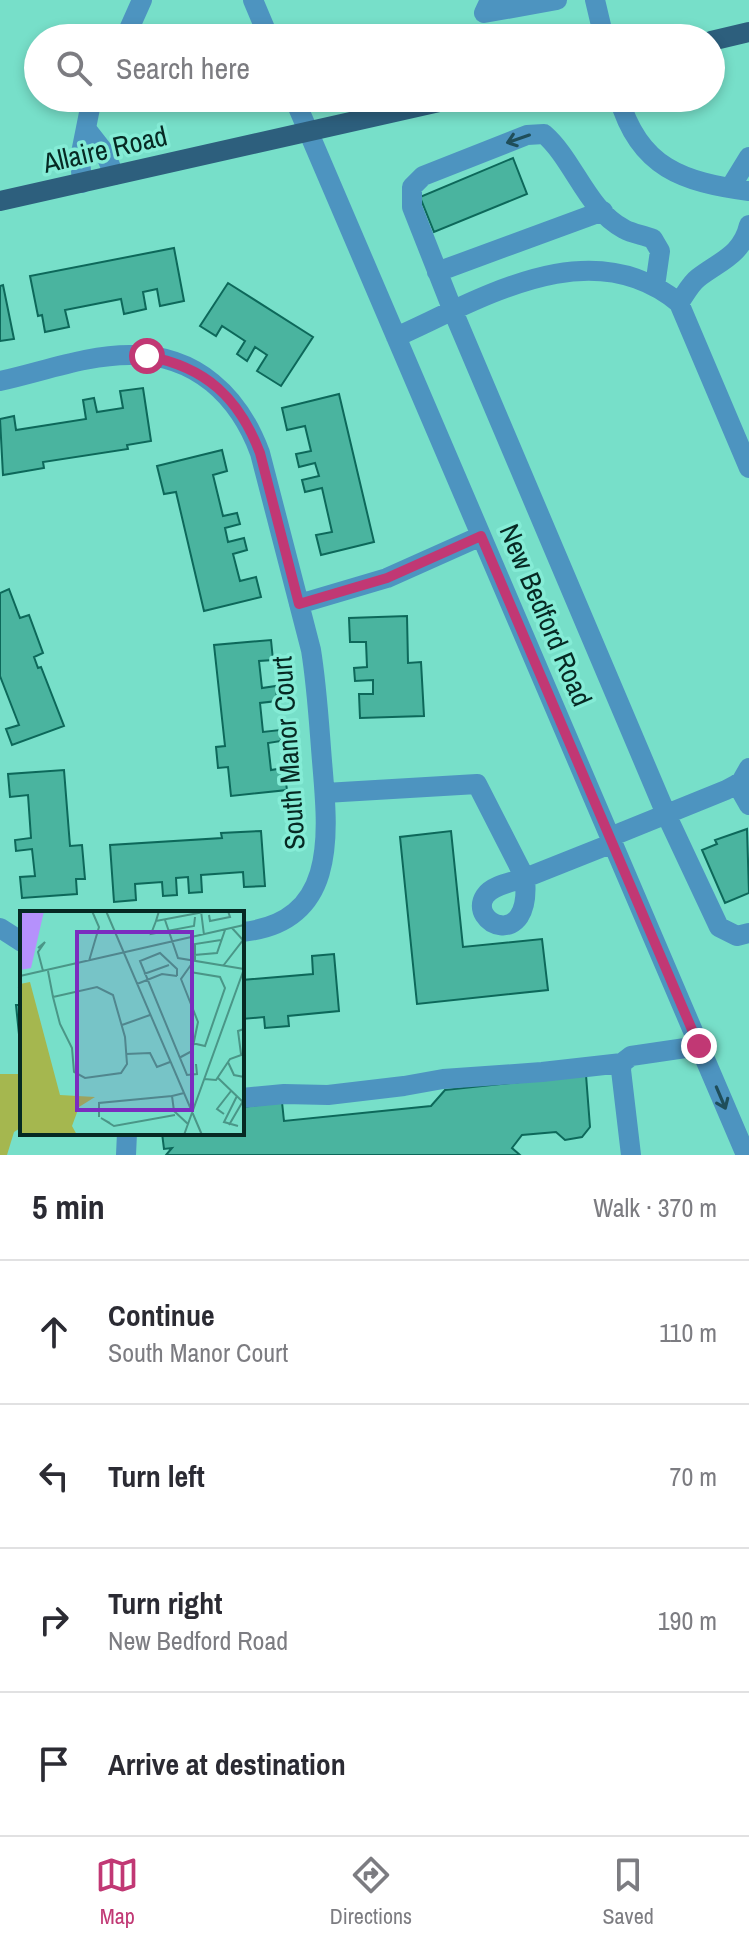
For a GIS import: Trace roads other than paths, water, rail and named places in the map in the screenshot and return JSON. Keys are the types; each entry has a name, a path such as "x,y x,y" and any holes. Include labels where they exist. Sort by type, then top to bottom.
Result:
{"main road":[{"path":"725,40 746,38"},
{"name":"Allaire Road","path":"0,201 396,112"}],"street":[{"path":"131,24 142,0"},
{"path":"253,0 263,24"},
{"path":"490,0 484,13 557,0"},
{"path":"595,0 601,24"},
{"path":"82,183 80,158 90,112"},
{"name":"New Bedford Road","path":"300,112 746,1155"},
{"path":"625,112 634,134 661,166 686,179 739,190 749,157"},
{"path":"87,130 105,153 114,175"},
{"path":"655,286 660,251 653,239 622,229 597,204 559,147 544,134 527,135 423,176 412,187 412,207 453,311 666,814 719,927 743,934"},
{"path":"435,265 597,204"},
{"path":"679,303 698,277 739,258 738,250 746,238 749,225"},
{"path":"396,337 528,279 558,272 596,271 629,276 655,286 679,303 749,468"},
{"name":"South Manor Court","path":"0,381 104,358 130,355 165,359 203,376 230,400 251,430 260,453 316,680 327,830 325,857 314,888 290,916 269,927 244,932"},
{"path":"299,604 387,578 481,536"},
{"path":"325,793 477,784 525,878 746,775 749,805"},
{"path":"0,928 20,941"},
{"path":"244,1098 284,1094 328,1095 443,1079 622,1063 631,1056 698,1043"},
{"path":"622,1063 631,1155"},
{"path":"126,1155 127,1135"}]}
